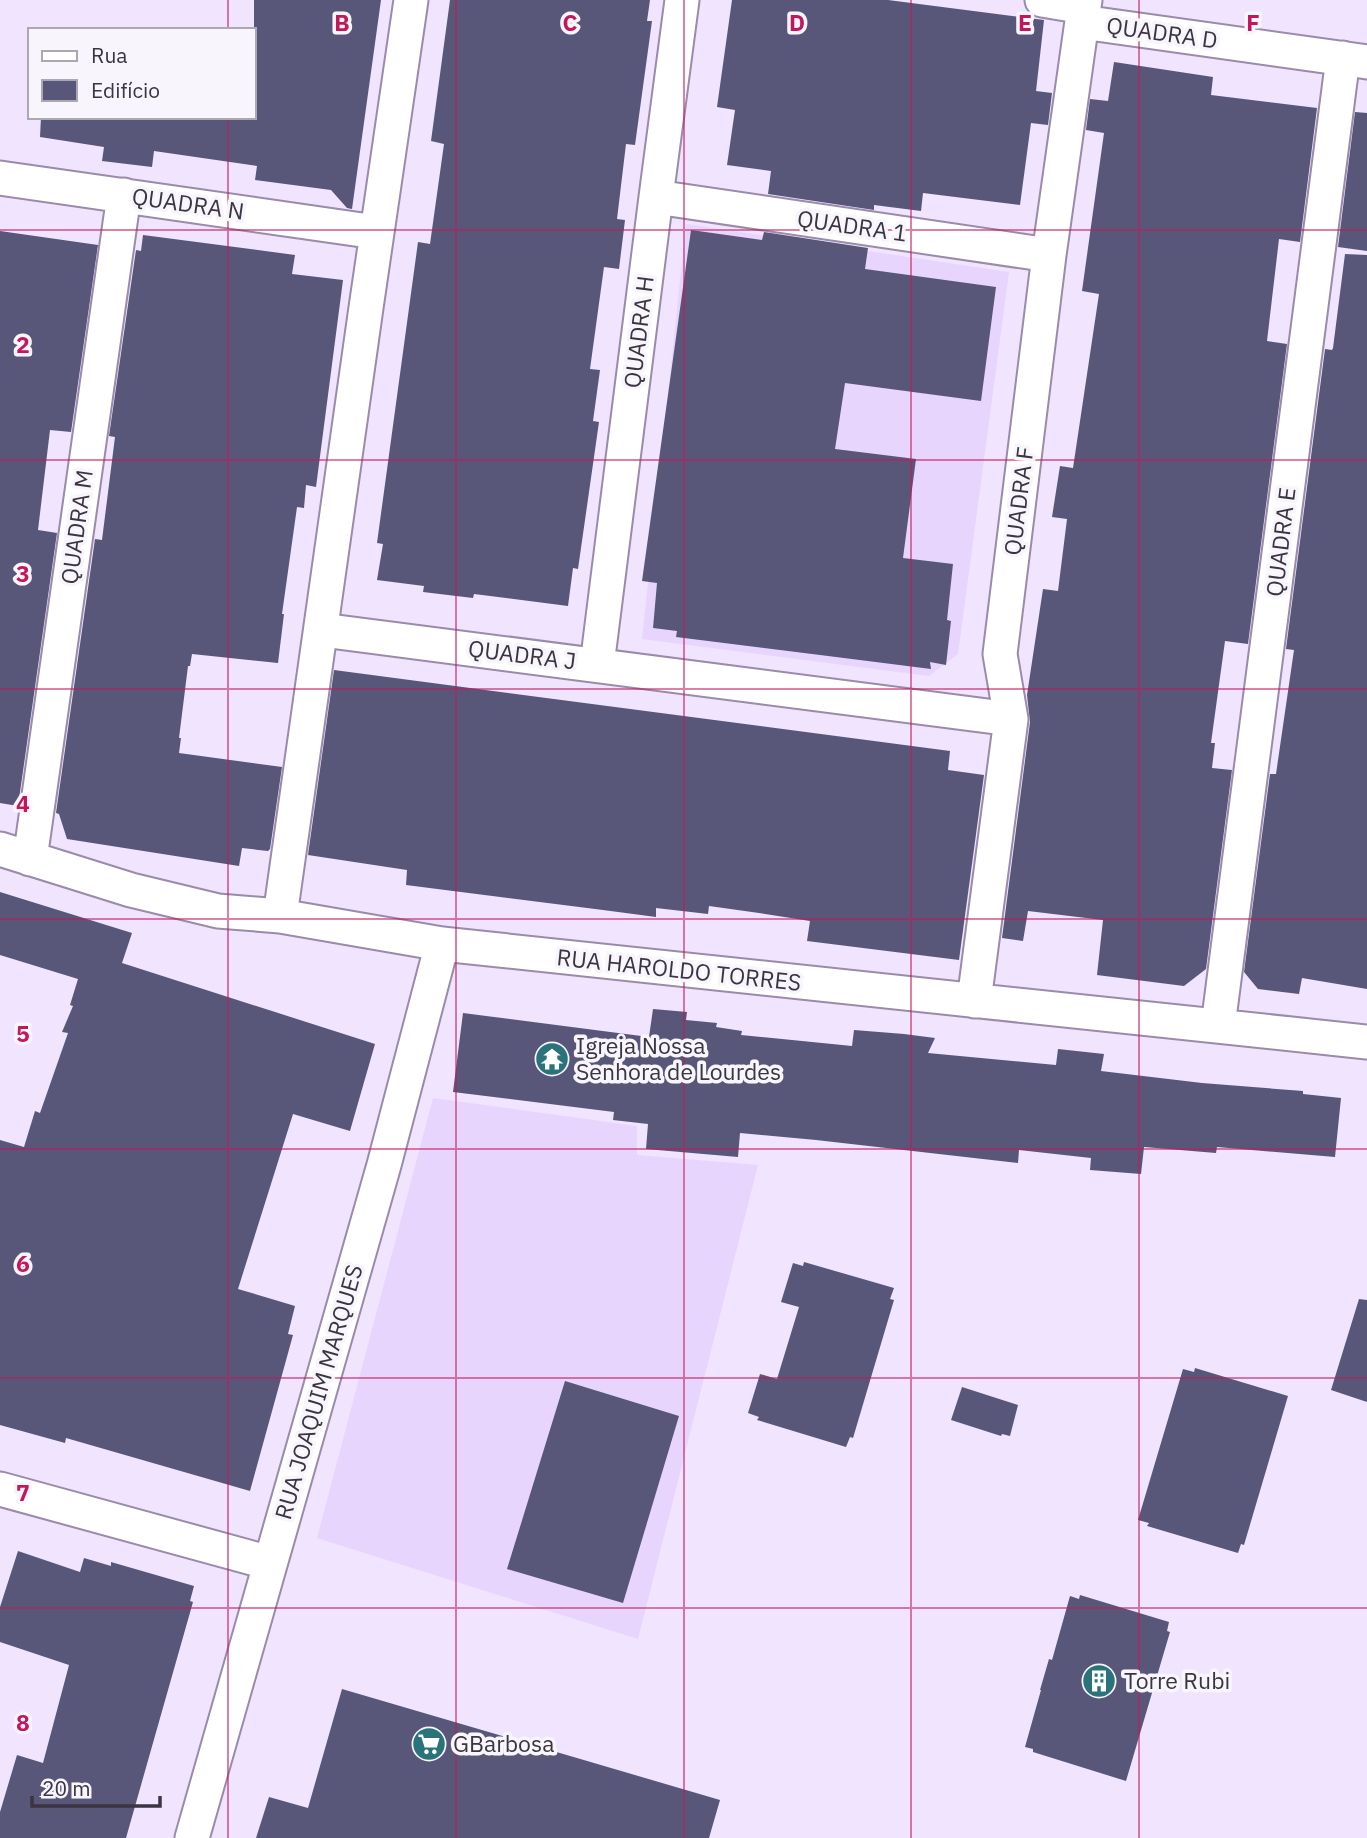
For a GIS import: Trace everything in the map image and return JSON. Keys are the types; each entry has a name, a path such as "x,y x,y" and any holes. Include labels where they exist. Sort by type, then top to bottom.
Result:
{"street":[{"path":"280,916 411,0"},
{"name":"QUADRA H","path":"597,665 682,0"},
{"name":"QUADRA D","path":"1042,0 1355,60"},
{"name":"QUADRA F","path":"974,1001 1011,719 1000,654 1049,255 1084,10"},
{"name":"QUADRA E","path":"1218,1026 1355,60"},
{"name":"QUADRA N","path":"0,178 376,232"},
{"name":"QUADRA M","path":"15,854 124,195"},
{"name":"QUADRA 1","path":"656,197 1049,255"},
{"name":"QUADRA J","path":"322,630 1011,719"},
{"name":"RUA HAROLDO TORRES","path":"15,854 131,890 218,911 280,916 442,944 1367,1042"},
{"name":"RUA JOAQUIM MARQUES","path":"192,1838 384,1165 442,944"},
{"path":"0,1489 270,1563"}],"shaded area":[{"path":"686,224 1009,272 958,654 929,676 642,639"},
{"path":"433,1098 637,1126 637,1155 758,1165 638,1639 317,1538"}],"building":[{"path":"254,0 381,0 352,209 347,208 331,190 255,180 257,166 154,151 152,167 102,161 104,147 40,137 41,119 256,119"},
{"path":"450,0 650,0 647,21 652,21 635,145 626,144 617,219 625,220 619,269 604,267 590,369 600,370 593,421 599,422 578,569 573,568 568,606 474,594 473,598 423,592 424,586 377,580 383,544 377,543 418,242 430,244 444,144 431,141"},
{"path":"732,0 888,0 1044,20 1036,91 1052,93 1048,125 1031,123 1020,205 923,193 921,211 874,205 874,210 768,194 771,171 727,165 735,110 717,107"},
{"path":"1114,62 1213,77 1211,95 1317,108 1300,242 1279,239 1267,341 1287,344 1248,644 1225,641 1211,743 1215,743 1212,768 1232,770 1206,969 1184,986 1097,975 1103,920 1028,911 1023,941 1002,938 1030,722 1027,695 1043,589 1058,591 1067,519 1052,517 1060,466 1073,468 1099,294 1082,291 1104,133 1086,130 1090,99 1108,101"},
{"path":"1355,112 1367,113 1367,251 1338,247"},
{"path":"691,230 762,240 764,232 868,248 865,269 996,287 981,401 845,383 835,449 916,459 903,558 953,564 947,620 951,621 946,665 930,662 931,669 676,637 677,631 653,628 657,583 642,581"},
{"path":"0,231 98,245 71,432 50,430 38,530 57,533 18,806 0,803"},
{"path":"143,235 295,255 292,274 343,280 316,487 306,485 304,508 297,507 278,663 192,654 188,666 179,753 282,767 270,849 242,848 239,866 67,839 59,814 56,813 95,539 102,540 115,437 109,436 136,250 141,251"},
{"path":"1345,254 1367,255 1367,989 1302,978 1299,994 1258,989 1244,972 1270,774 1276,774 1294,650 1286,649 1325,349 1333,348"},
{"path":"334,670 950,751 948,770 984,775 959,960 807,941 810,921 709,906 708,914 656,908 656,917 406,885 407,870 308,855"},
{"path":"0,892 132,933 122,963 375,1044 350,1131 293,1114 238,1289 295,1306 288,1334 293,1335 250,1491 66,1438 65,1443 0,1425 0,1140 24,1147 35,1111 40,1113 68,1033 62,1032 73,1006 70,1005 78,979 0,955"},
{"path":"653,1009 687,1012 686,1020 717,1023 716,1027 742,1031 741,1035 852,1046 854,1030 904,1034 935,1038 928,1053 1056,1065 1058,1049 1104,1054 1101,1071 1303,1091 1303,1094 1341,1098 1335,1157 1217,1147 1216,1153 1144,1147 1141,1174 1090,1170 1091,1158 1019,1150 1018,1163 740,1133 738,1157 646,1149 648,1124 613,1120 614,1112 453,1092 463,1013 649,1037"},
{"path":"804,1262 894,1288 890,1299 894,1300 853,1438 850,1437 846,1447 757,1420 759,1417 748,1413 760,1374 777,1379 799,1307 781,1302 793,1263 803,1266"},
{"path":"1359,1299 1367,1300 1367,1402 1331,1390"},
{"path":"1195,1368 1288,1396 1244,1545 1241,1544 1238,1553 1147,1526 1149,1523 1138,1520 1183,1369 1194,1372"},
{"path":"565,1381 679,1416 623,1603 507,1569"},
{"path":"962,1387 1018,1405 1010,1436 1001,1436 951,1420"},
{"path":"18,1551 80,1572 84,1558 111,1566 111,1562 194,1586 190,1601 193,1602 126,1838 0,1838 0,1812 17,1755 43,1763 69,1665 0,1642 0,1607"},
{"name":"Torre Rubi","path":"1080,1595 1169,1622 1167,1631 1170,1632 1126,1781 1033,1752 1033,1749 1025,1747 1049,1659 1052,1660 1070,1596 1079,1599"},
{"name":"GBarbosa","path":"342,1689 720,1800 709,1838 256,1838 269,1797 308,1808"}],"place":[{"name":"Igreja Nossa Senhora de Lourdes","path":"552,1059"},
{"name":"Torre Rubi","path":"1099,1681"},
{"name":"GBarbosa","path":"429,1744"}]}
